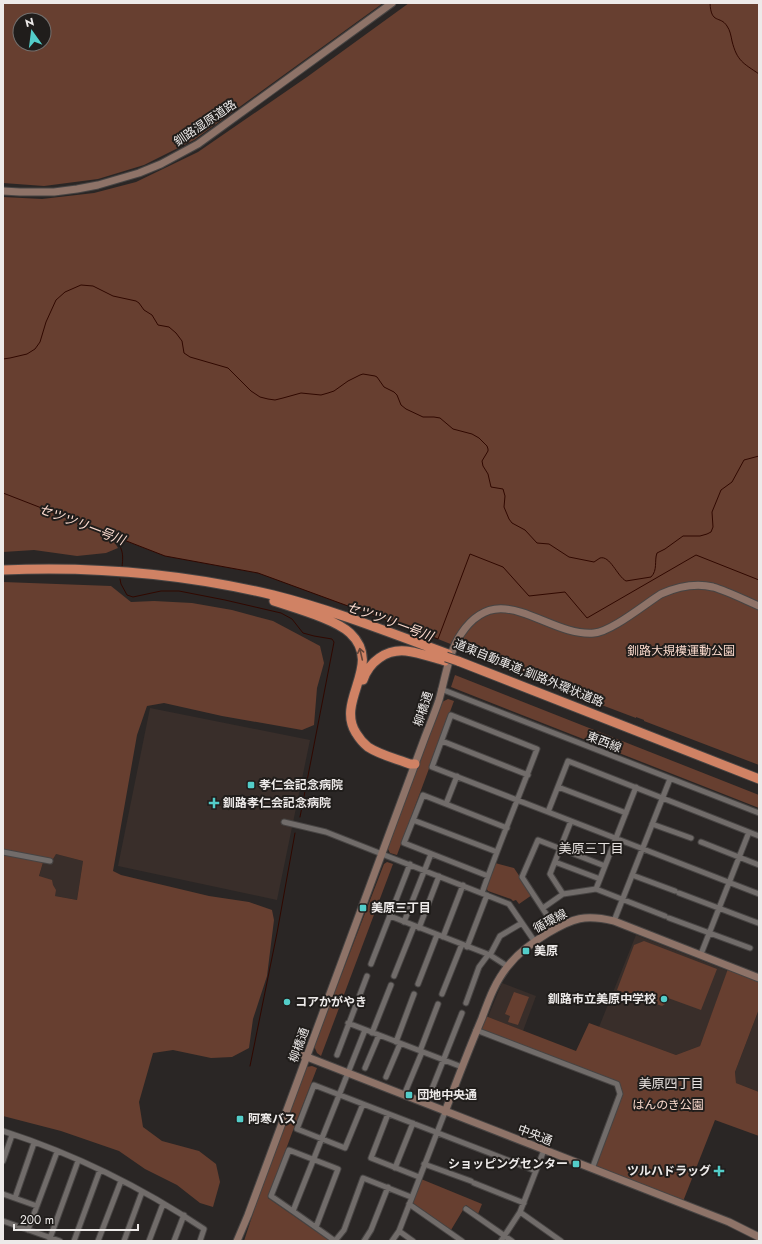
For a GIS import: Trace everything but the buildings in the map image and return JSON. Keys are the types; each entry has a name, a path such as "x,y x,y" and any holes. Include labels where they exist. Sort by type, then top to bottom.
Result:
{"highway":[{"name":"道東自動車道;釧路外環状道路","path":"3,570 50,569 139,573 227,585 273,595 330,612 759,779"},
{"name":"道東自動車道;釧路外環状道路","path":"3,574 64,574 138,577 219,589 272,600 336,618 447,657"},
{"path":"272,600 330,621 349,632 358,645 363,658 361,674 351,702 350,719 353,729 368,747 412,763"},
{"path":"412,763 378,747 365,738 357,727 355,718 355,703 368,669 380,657 388,653 407,651 447,657"},
{"name":"道東自動車道;釧路外環状道路","path":"457,661 759,776"}],"street":[{"name":"釧路湿原道路","path":"3,191 54,192 77,189 139,173 161,164 198,144 392,3"},
{"name":"柳橋通","path":"235,1241 239,1223 304,1056 460,635 472,621 479,616 498,609 515,609 574,632 595,633 609,628 661,594 680,587 713,587 759,606"},
{"name":"東西線","path":"441,689 759,813"},
{"path":"467,947 485,894 488,876 497,852 507,828 518,800 528,775 537,749 451,715 432,767 457,776 518,800 548,812 571,821 616,838 729,883 759,894"},
{"path":"442,741 528,775"},
{"path":"548,812 568,761 759,836"},
{"path":"446,804 457,776"},
{"path":"614,921 670,779"},
{"path":"558,787 626,813"},
{"path":"596,889 636,788"},
{"path":"488,876 404,844 413,820 423,795 507,828"},
{"path":"413,820 497,852"},
{"path":"563,894 550,874 571,821"},
{"path":"284,822 326,832 510,904 535,942"},
{"path":"652,824 691,838"},
{"path":"701,954 749,832"},
{"path":"556,928 522,877 538,840 605,866"},
{"path":"701,842 759,865"},
{"path":"3,852 50,861"},
{"path":"404,922 431,854"},
{"path":"555,862 600,879"},
{"path":"371,964 410,864"},
{"path":"632,874 758,923"},
{"path":"394,976 439,876"},
{"path":"443,937 463,885"},
{"path":"543,908 563,894 596,889 709,934 750,948"},
{"path":"390,916 489,955 507,966"},
{"name":"循環線","path":"445,1112 476,1030 497,980 514,958 556,928 572,920 599,918 614,921 759,978"},
{"path":"466,1003 479,967 489,955 500,936 522,923"},
{"path":"418,984 437,935"},
{"path":"442,994 462,944"},
{"path":"337,1055 367,976"},
{"path":"372,1033 391,985"},
{"path":"386,1077 414,994"},
{"path":"404,1095 438,1004"},
{"path":"428,1099 462,1013"},
{"path":"348,1023 462,1067"},
{"path":"293,1211 365,1030"},
{"path":"476,1030 617,1084 620,1094 592,1168"},
{"path":"365,1068 379,1035"},
{"name":"中央通","path":"304,1056 729,1222 759,1237"},
{"path":"363,1104 345,1148 297,1128 314,1085 536,1171"},
{"path":"392,1241 399,1231 445,1112"},
{"path":"388,1114 370,1158 419,1177"},
{"path":"395,1168 413,1123"},
{"path":"3,1132 12,1134 100,1170 184,1215 204,1229 200,1241"},
{"path":"3,1161 12,1134"},
{"path":"15,1198 34,1143"},
{"path":"316,1227 338,1169 289,1150 271,1196 335,1241 344,1230 363,1178 411,1197"},
{"path":"501,1241 520,1212 544,1150"},
{"path":"28,1230 57,1152"},
{"path":"50,1239 78,1161"},
{"path":"424,1164 524,1203"},
{"path":"74,1241 100,1170"},
{"path":"98,1241 121,1181"},
{"path":"364,1241 371,1230 388,1187"},
{"path":"124,1241 142,1192"},
{"path":"3,1194 37,1206"},
{"path":"149,1241 163,1204"},
{"path":"409,1204 462,1241"},
{"path":"466,1209 512,1241"},
{"path":"520,1212 560,1241"},
{"path":"174,1241 184,1215"},
{"path":"3,1220 50,1239 60,1241"},
{"path":"399,1231 413,1241"}],"shaded area":[{"name":"釧路孝仁会記念病院","path":"150,708 310,740 277,900 118,866"},
{"path":"56,854 83,861 77,900 55,896 39,877 44,859"},
{"name":"釧路市立美原中学校","path":"636,935 728,971 700,1046 676,1055 599,1027"},
{"path":"502,983 536,996 523,1031 488,1017"},
{"path":"759,1009 759,1092 736,1083 735,1072"}],"green space":[{"path":"3,3 383,3 194,140 144,165 98,179 44,186 3,183"},
{"name":"釧路大規模運動公園","path":"409,3 759,3 759,765 462,652 463,649 438,639 258,573 165,556 110,535 118,548 106,553 77,556 34,550 3,552 3,197 42,199 94,193 136,182 198,152 307,77"},
{"path":"3,582 111,586 131,602 154,601 192,603 232,610 273,621 320,646 324,663 317,688 314,725 302,730 222,716 164,703 147,706 137,735 113,871 121,875 209,896 249,902 272,910 274,920 267,976 253,1019 249,1048 232,1057 211,1058 173,1050 153,1053 139,1102 143,1127 162,1141 199,1151 216,1164 220,1182 213,1207 200,1203 177,1185 145,1169 119,1151 61,1131 3,1116","holes":["56,854 83,861 77,900 55,896 56,890 52,880 39,876 44,859 53,859"]},
{"path":"455,675 759,795 759,808 451,687"},
{"path":"448,699 454,701 397,855 390,853 387,847 442,702"},
{"path":"387,862 393,864 321,1056 317,1053 314,1046 384,864"},
{"path":"495,863 514,868 532,895 519,904 516,900 513,901 488,891 486,888"},
{"path":"644,941 717,969 701,1010 668,998 662,1006 617,990 634,945"},
{"name":"はんのき公園","path":"729,966 759,978 759,1009 735,1072 736,1083 759,1092 759,1136 715,1120 682,1204 592,1169 620,1094 617,1084 476,1030 483,1015 576,1051 589,1023 676,1055 700,1046"},
{"path":"514,992 529,997 518,1025 508,1022 510,1016 505,1014"},
{"path":"312,1066 317,1068 268,1198 330,1241 244,1241 260,1192 306,1067"},
{"path":"421,1179 482,1204 478,1214 466,1205 451,1230 413,1203"}],"waterway":[{"path":"710,3 714,17 722,21 728,28 734,48 741,61 759,74"},
{"path":"3,359 27,354 35,349 40,342 46,322 56,300 65,292 81,285 93,286 113,296 136,301 144,310 152,315 158,325 169,327 176,333 182,341 184,353 190,357 228,368 251,391 260,397 275,400 301,393 321,395 334,391 360,375 375,376 384,387 397,395 401,405 406,409 423,417 440,418 453,429 472,434 479,438 487,446 488,451 482,461 483,466 488,474 491,487 503,489 505,496 504,507 512,523 525,530 537,543 549,544 569,557 594,562 600,558 604,558 626,581 651,577 655,568 657,553 683,536 700,536 711,532 713,527 712,512 721,490 732,482 744,460 759,456"},
{"name":"セツツリ一号川","path":"3,493 165,556 258,573 438,639 470,554 503,567 529,596 565,592 587,618 696,555 759,580"},
{"path":"110,535 120,546 123,557 122,567"},
{"path":"120,579 127,595 133,597 161,591 179,591 225,600 281,613 292,619 303,633 332,639 334,642 300,817"},
{"path":"250,1066 277,933 295,833"}],"place":[{"name":"孝仁会記念病院","path":"251,785"},
{"name":"釧路孝仁会記念病院","path":"214,803"},
{"name":"美原三丁目","path":"363,908"},
{"name":"美原","path":"526,951"},
{"name":"釧路市立美原中学校","path":"664,999"},
{"name":"コアかがやき","path":"287,1002"},
{"name":"団地中央通","path":"409,1095"},
{"name":"阿寒バス","path":"240,1119"},
{"name":"ショッピングセンター","path":"576,1164"},
{"name":"ツルハドラッグ","path":"719,1171"}],"district":[{"name":"美原三丁目","path":"591,848"},
{"name":"美原四丁目","path":"671,1083"}]}
